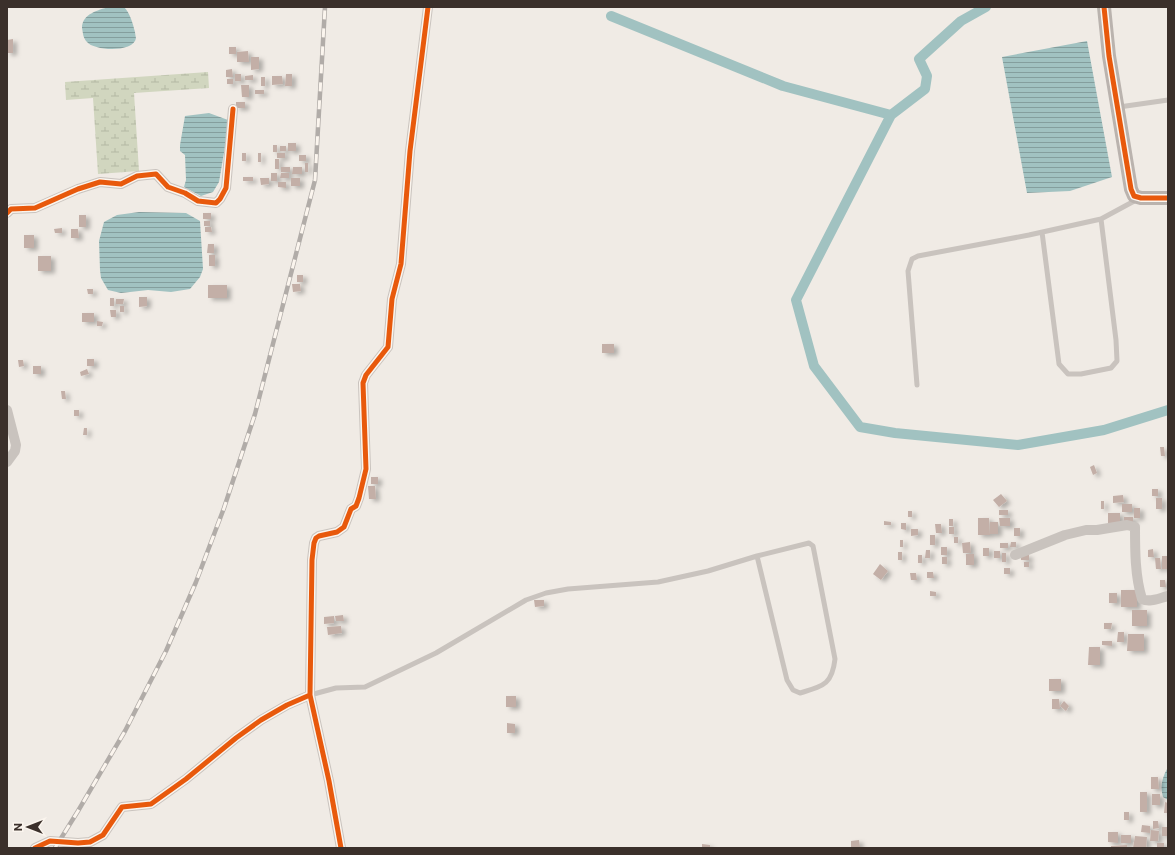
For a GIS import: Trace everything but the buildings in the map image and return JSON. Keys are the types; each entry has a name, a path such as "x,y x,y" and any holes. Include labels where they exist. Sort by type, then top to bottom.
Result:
{"street":[{"path":"341,848 329,781 310,695 312,560 316,538 337,532 344,527 351,508 357,503 366,469 363,383 366,375 388,347 392,299 401,264 410,151 428,7"},
{"path":"1104,7 1116,107 1131,189 1134,196 1140,198 1168,198"},
{"path":"7,213 11,209 35,208 78,189 100,182 121,184 137,176 156,174 168,187 185,193 198,201 216,203 226,188 233,109"},
{"path":"7,410 16,445 15,451 7,462"},
{"path":"1015,555 1065,535 1086,530 1097,530 1127,525 1135,527 1135,553 1138,583 1142,598 1146,601 1168,596"},
{"path":"35,848 50,841 78,843 90,842 103,835 122,808 151,804 186,779 236,738 261,720 310,695"}],"lane":[{"path":"1116,107 1168,100"},
{"path":"917,385 908,271 912,260 918,256 1102,219 1140,198"},
{"path":"1042,232 1059,364 1068,374 1081,374 1111,368 1117,361 1116,340 1102,219"},
{"path":"310,695 336,688 365,687 436,653 526,600 546,593 658,582 708,571 757,556 809,543 813,546 835,659 834,668 829,680 820,687 800,693 792,690 787,680 757,556"}],"green space":[{"path":"208,72 209,88 134,93 139,171 98,174 93,98 66,100 65,82"}],"water":[{"path":"109,7 124,7 126,9 130,15 135,32 136,38 134,43 121,48 105,49 91,45 87,42 83,35 82,28 85,19 91,13"},
{"path":"1087,41 1112,177 1070,191 1027,193 1002,57"},
{"path":"209,113 228,120 226,141 219,182 213,192 201,196 184,187 186,180 185,155 180,151 180,145 185,116"},
{"path":"139,212 186,213 200,221 203,269 200,277 190,289 171,292 148,290 121,293 108,290 101,278 100,270 99,241 104,222 117,215"},
{"path":"1167,769 1168,800 1163,797 1162,790 1163,779"}],"waterway":[{"path":"986,7 961,21 919,59 927,76 925,89 891,115 796,300 814,366 860,427 895,433 1018,445 1104,430 1168,410"},
{"path":"611,16 783,86 891,115"}],"railway":[{"path":"55,848 125,731 166,651 196,582 224,508 255,414 315,180 325,7"}],"cycle path":[{"path":"341,848 329,781 310,695 312,560 316,538 337,532 344,527 351,509 356,506 366,469 363,383 366,375 388,347 392,299 401,264 410,151 428,7"},
{"path":"1104,7 1109,56 1131,189 1134,196 1141,198 1168,198"},
{"path":"7,213 11,209 35,208 78,189 100,182 121,184 137,176 156,174 168,187 185,193 198,201 216,203 226,188 233,109"},
{"path":"35,848 50,841 78,843 90,842 103,835 122,807 151,804 186,779 236,738 261,720 287,705 310,695"}]}
